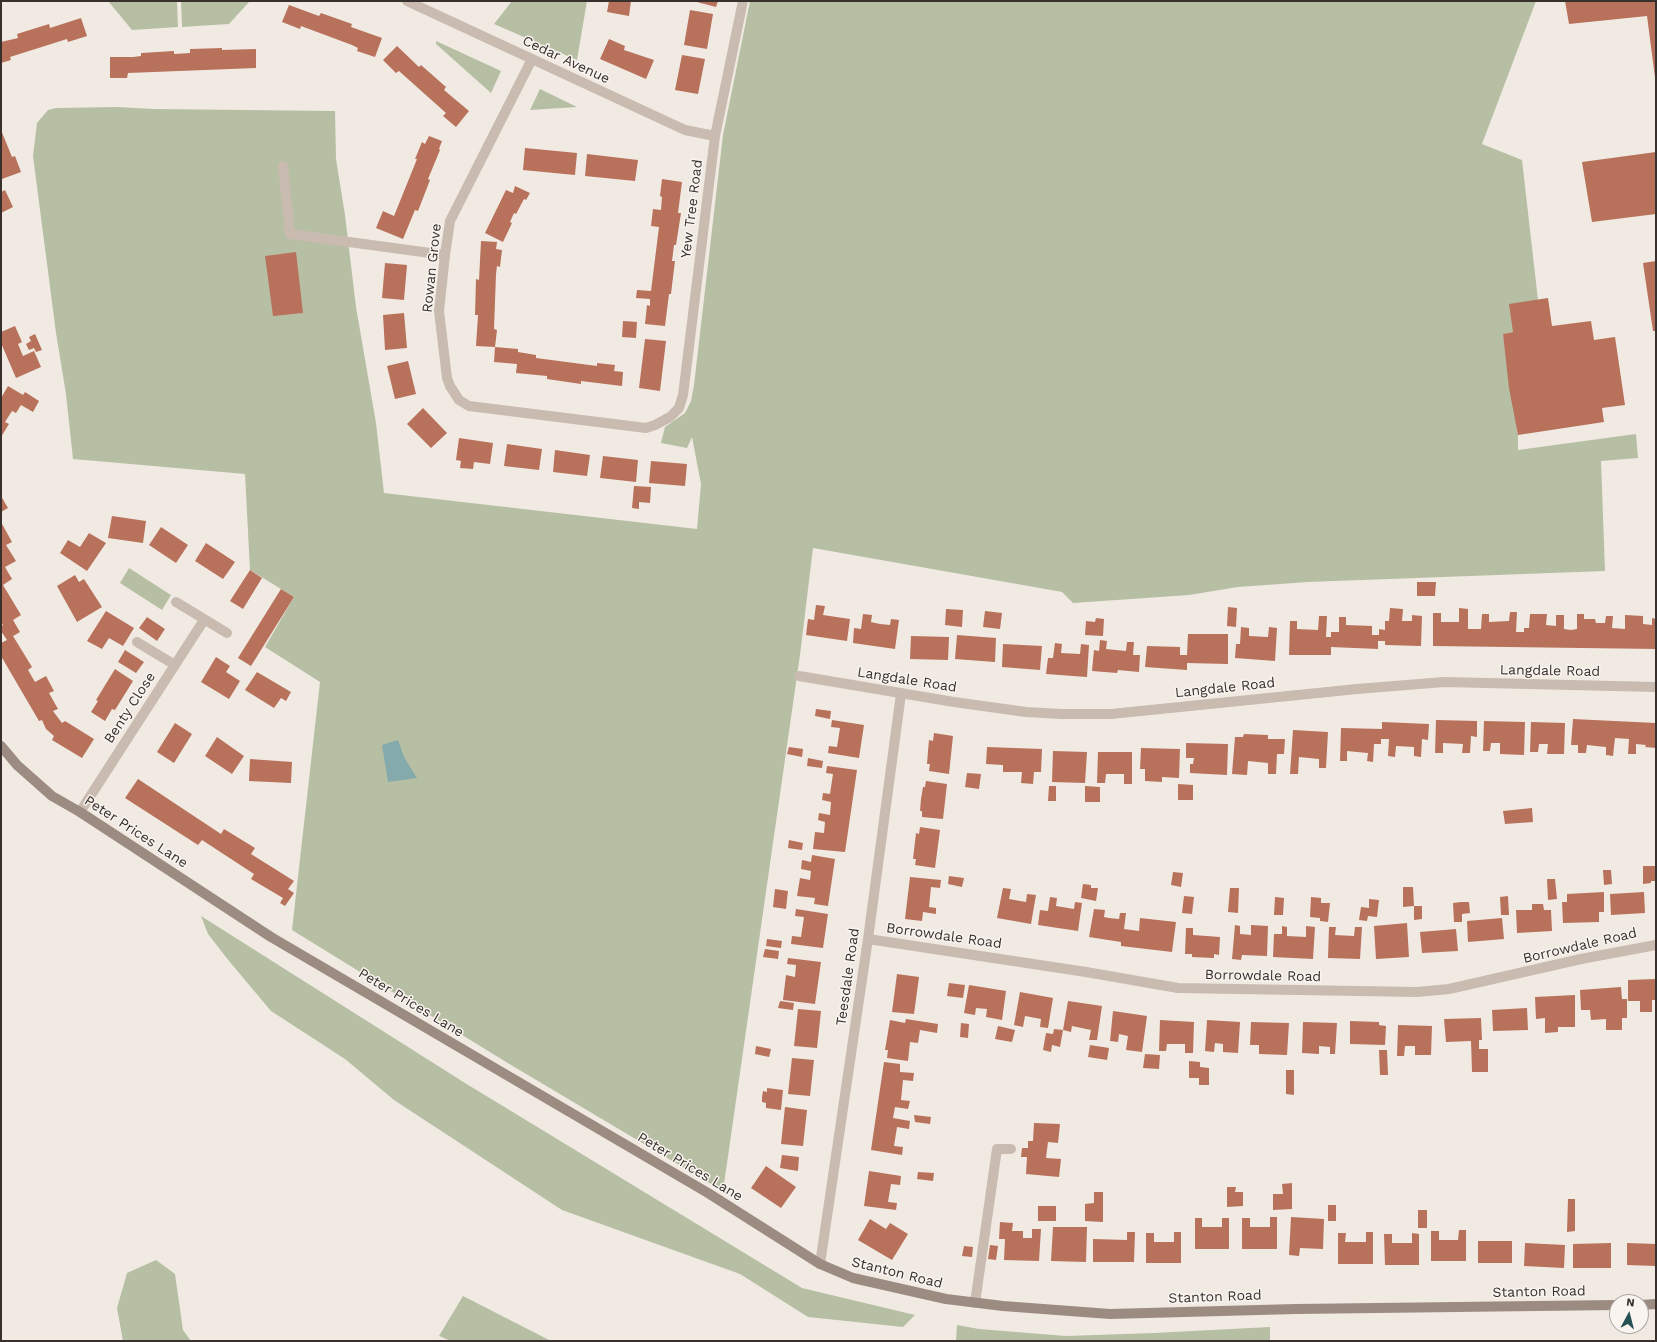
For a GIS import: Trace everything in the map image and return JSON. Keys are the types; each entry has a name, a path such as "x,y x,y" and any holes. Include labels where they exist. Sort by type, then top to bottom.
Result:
{"street":[{"name":"Cedar Avenue","path":"407,1 685,130 715,136"},
{"name":"Yew Tree Road","path":"670,418 679,408 683,395 715,136 743,1"},
{"name":"Rowan Grove","path":"532,59 450,221 439,310 447,378 450,386 459,400 469,406 646,428 655,426 670,418"},
{"path":"283,166 290,234 445,255"},
{"path":"176,602 227,633"},
{"name":"Benty Close","path":"80,812 204,620"},
{"path":"137,642 175,665"},
{"name":"Langdale Road","path":"799,676 900,694 1026,712 1060,714 1104,714 1444,682 1656,687"},
{"name":"Teesdale Road","path":"820,1264 868,939 900,694"},
{"name":"Peter Prices Lane","path":"1,746 17,765 52,796 80,812 271,937 708,1193 820,1264"},
{"name":"Borrowdale Road","path":"868,939 1086,972 1178,988 1417,992 1449,989 1582,959 1656,945"},
{"path":"975,1303 997,1149 1011,1149"},
{"name":"Stanton Road","path":"820,1264 853,1278 946,1299 975,1303 1110,1314 1296,1309 1609,1305"}],"green space":[{"path":"108,1 177,1 178,27 132,30"},
{"path":"181,1 250,1 229,24 182,27"},
{"path":"512,1 587,1 577,60 494,24"},
{"path":"750,1 1536,1 1482,144 1522,160 1538,300 1513,332 1503,334 1518,435 1518,450 1636,434 1638,458 1601,461 1605,571 1308,582 1238,587 1189,595 1073,603 1062,592 813,548 800,655 723,1191 506,1062 292,930 320,682 265,647 294,597 250,570 245,474 73,459 66,394 56,333 33,156 37,123 48,110 56,108 117,107 154,109 335,111 336,159 345,215 356,307 376,423 384,493 697,529 701,484 692,437 687,448 661,443 665,427 685,413 691,401 723,135"},
{"path":"436,41 501,71 491,93 436,44"},
{"path":"540,89 577,107 530,110"},
{"path":"129,568 171,595 162,610 120,583"},
{"path":"201,916 465,1083 802,1288 915,1315 903,1327 808,1317 740,1274 562,1210 394,1100 345,1059 271,1011 208,934"},
{"path":"156,1260 175,1274 183,1330 191,1341 123,1341 117,1308 127,1273"},
{"path":"463,1296 551,1341 451,1341 439,1336"},
{"path":"957,1325 979,1329 1066,1336 1270,1327 1270,1341 956,1341"}],"water":[{"path":"398,740 404,757 417,778 388,782 382,745"}],"building":[{"path":"609,1 631,1 629,16 607,12"},
{"path":"693,1 718,1 716,7"},
{"path":"1565,1 1656,1 1656,85 1647,16 1569,24"},
{"path":"289,5 319,16 321,13 352,24 351,27 382,38 375,57 357,51 358,48 352,45 301,26 300,29 282,22"},
{"path":"690,10 713,14 707,49 684,45"},
{"path":"81,18 87,36 68,42 67,39 10,57 11,60 1,63 1,42 18,38 17,34 49,24 50,28"},
{"path":"609,39 625,46 624,50 654,60 646,79 600,59"},
{"path":"397,46 419,67 421,65 446,87 444,90 469,111 456,127 443,116 446,113 399,71 396,73 383,60"},
{"path":"222,48 222,50 256,49 256,68 128,73 127,78 110,78 110,57 133,57 141,56 141,53 174,51 174,54 190,53 190,49"},
{"path":"682,55 705,59 698,94 675,90"},
{"path":"1,130 12,157 15,156 21,172 2,179 1,175"},
{"path":"429,136 442,141 440,150 428,179 430,180 418,211 415,210 403,239 376,228 383,211 394,216 417,159 415,159 422,142 425,144"},
{"path":"525,148 577,153 575,175 523,170"},
{"path":"1656,152 1656,214 1592,222 1582,162"},
{"path":"587,154 638,160 635,181 585,176"},
{"path":"662,179 682,182 678,213 681,213 676,245 674,245 672,261 675,261 665,326 645,324 647,305 650,306 650,299 636,298 637,290 651,291 659,227 651,226 653,209 661,210 662,197 660,196"},
{"path":"515,186 530,193 526,200 524,199 516,214 514,213 510,222 512,223 503,242 485,233 506,190 513,193"},
{"path":"5,190 13,207 1,213 1,192"},
{"path":"481,241 497,242 496,249 502,250 500,267 497,266 496,274 494,329 497,330 495,347 476,346 478,315 475,315 476,279 479,280"},
{"path":"296,252 303,313 273,316 265,256"},
{"path":"1656,261 1656,331 1653,331 1643,263"},
{"path":"385,263 407,265 404,300 382,298"},
{"path":"1548,298 1552,326 1591,321 1594,340 1615,337 1625,405 1602,408 1604,422 1518,435 1509,388 1503,334 1513,332 1509,304"},
{"path":"404,313 407,348 385,350 383,315"},
{"path":"623,321 637,322 636,338 622,337"},
{"path":"15,326 22,342 18,344 23,356 34,351 41,367 16,378 1,343 1,332"},
{"path":"35,334 42,350 36,352 34,348 29,350 26,344 31,341 29,337"},
{"path":"645,339 666,341 660,391 639,388"},
{"path":"495,347 518,349 518,352 536,355 536,358 597,366 597,363 615,365 614,371 623,372 622,386 581,381 581,384 547,379 547,376 516,373 517,364 494,362"},
{"path":"408,361 416,394 395,399 387,366"},
{"path":"8,386 23,395 25,392 39,401 33,412 21,405 16,413 12,411 5,422 9,424 1,437 1,398"},
{"path":"423,408 447,433 431,448 407,424"},
{"path":"459,438 493,443 490,464 474,462 473,469 460,468 461,461 456,460"},
{"path":"507,444 542,449 539,470 504,466"},
{"path":"555,450 590,455 587,476 553,472"},
{"path":"603,456 638,460 636,482 600,478"},
{"path":"651,461 687,464 685,486 649,483"},
{"path":"634,486 651,487 650,503 639,502 639,509 632,508"},
{"path":"1,496 8,508 1,512"},
{"path":"112,516 146,521 143,543 108,538"},
{"path":"1,522 12,542 6,545 16,561 5,567 12,579 3,585 21,615 13,620 20,632 13,636 32,667 28,670 35,682 46,676 54,691 49,693 58,709 53,711 62,723 65,721 94,739 82,758 52,740 54,736 46,729 42,720 39,721 1,656 1,643 7,640 1,631 1,627 3,625 1,622"},
{"path":"161,527 188,545 176,563 149,545"},
{"path":"89,533 106,543 87,571 60,553 68,540 80,547"},
{"path":"206,543 235,562 223,579 195,561"},
{"path":"250,570 262,578 243,609 230,601"},
{"path":"75,575 79,582 84,579 102,607 77,622 57,586"},
{"path":"1417,582 1436,582 1435,596 1417,596"},
{"path":"281,589 294,597 251,666 238,658"},
{"path":"816,605 825,606 823,615 850,619 847,641 806,635 808,619 814,620"},
{"path":"1228,607 1237,608 1236,627 1227,626"},
{"path":"1390,608 1403,609 1402,621 1412,621 1412,615 1422,616 1421,646 1385,645 1385,641 1378,641 1378,649 1331,647 1331,655 1289,655 1290,621 1297,621 1297,629 1318,630 1319,616 1327,616 1326,637 1331,637 1331,632 1339,632 1339,617 1346,617 1346,625 1372,626 1372,635 1379,635 1379,629 1385,630 1385,621 1389,621"},
{"path":"1459,608 1468,609 1468,629 1481,629 1482,614 1489,614 1489,622 1509,621 1510,612 1517,612 1516,632 1524,632 1524,628 1529,628 1530,614 1547,614 1546,625 1556,626 1556,615 1564,615 1564,629 1571,630 1577,629 1577,614 1584,614 1584,619 1595,619 1596,623 1605,623 1606,616 1613,616 1612,628 1625,629 1625,615 1643,616 1643,624 1652,625 1652,618 1656,619 1656,649 1433,646 1433,613 1441,613 1441,622 1459,622"},
{"path":"946,609 963,610 962,627 945,625"},
{"path":"106,611 134,628 123,646 109,638 102,649 87,641"},
{"path":"985,611 1002,613 1000,629 983,627"},
{"path":"863,614 872,615 871,622 880,624 890,625 891,619 899,620 895,649 853,643 854,628 861,629"},
{"path":"147,617 165,629 157,641 139,628"},
{"path":"1096,618 1104,619 1103,636 1085,635 1086,621 1095,622"},
{"path":"1241,627 1249,628 1249,636 1268,637 1269,627 1277,628 1275,661 1235,658 1236,644 1240,644"},
{"path":"1188,634 1228,634 1228,664 1187,663 1187,670 1145,667 1147,646 1180,647 1180,655 1187,655"},
{"path":"957,635 996,638 995,662 955,659"},
{"path":"911,636 949,637 948,660 910,659"},
{"path":"1100,640 1107,641 1106,649 1126,651 1127,642 1134,642 1133,655 1140,655 1139,672 1118,670 1117,673 1092,671 1094,650 1099,651"},
{"path":"1055,643 1062,644 1061,653 1080,654 1081,644 1089,645 1087,677 1046,674 1048,658 1053,658"},
{"path":"1003,644 1042,646 1040,670 1002,667"},
{"path":"125,650 144,662 136,673 118,662"},
{"path":"216,657 230,666 226,672 240,681 229,699 201,682"},
{"path":"115,669 133,681 115,710 112,709 105,721 91,712 98,701 96,700"},
{"path":"257,672 291,692 286,701 281,698 274,708 245,690"},
{"path":"816,709 831,711 830,719 815,716"},
{"path":"1573,719 1656,723 1656,748 1636,744 1636,754 1628,754 1629,739 1615,738 1613,756 1606,755 1606,747 1587,745 1586,753 1578,753 1578,745 1571,745"},
{"path":"832,720 864,725 859,758 828,753 829,746 837,747 840,728 831,727"},
{"path":"1436,720 1477,721 1477,737 1471,736 1470,753 1462,753 1463,744 1443,743 1443,753 1435,753"},
{"path":"1484,721 1525,722 1524,755 1500,754 1500,743 1491,743 1490,751 1483,751"},
{"path":"1382,722 1429,724 1428,740 1422,739 1421,757 1414,756 1414,747 1396,746 1395,757 1388,756 1389,739 1381,739 1381,744 1374,744 1373,762 1367,761 1368,753 1347,751 1347,761 1340,761 1341,728 1382,729"},
{"path":"1531,722 1565,723 1564,754 1547,754 1548,744 1539,744 1538,752 1530,752"},
{"path":"175,723 192,734 174,763 157,752"},
{"path":"1293,730 1328,732 1326,768 1319,768 1319,759 1299,757 1298,774 1290,774"},
{"path":"934,733 953,736 949,774 929,771 930,764 927,764 929,740 933,741"},
{"path":"1244,734 1268,735 1268,739 1285,739 1284,754 1277,754 1276,774 1268,774 1268,763 1248,761 1247,775 1232,774 1235,737 1243,737"},
{"path":"217,737 244,756 232,774 205,756"},
{"path":"1186,743 1228,744 1227,775 1190,773 1190,764 1193,764 1194,758 1186,758"},
{"path":"789,747 803,749 802,757 787,754"},
{"path":"987,747 1042,749 1041,772 1034,772 1033,784 1021,783 1022,772 1003,772 1003,765 986,764"},
{"path":"1141,748 1180,749 1179,778 1162,777 1162,782 1145,781 1145,769 1140,769"},
{"path":"1053,751 1087,752 1085,783 1052,782"},
{"path":"1098,752 1132,752 1132,784 1124,784 1124,774 1106,774 1105,783 1097,783"},
{"path":"808,758 823,761 822,768 807,766"},
{"path":"250,759 292,762 291,783 249,781"},
{"path":"827,766 857,770 845,852 813,849 815,832 824,833 825,822 818,820 819,813 830,815 831,802 822,800 823,793 830,794 833,774 826,773"},
{"path":"967,773 981,774 979,789 965,787"},
{"path":"138,779 221,834 224,829 255,848 251,854 294,881 288,889 294,893 285,906 280,903 283,898 251,879 254,874 202,840 198,845 125,798"},
{"path":"926,781 947,784 943,819 922,817 922,811 920,811 921,799 923,787 925,787"},
{"path":"1178,784 1193,785 1193,800 1178,800"},
{"path":"1049,786 1056,786 1056,801 1048,801"},
{"path":"1085,786 1100,787 1100,802 1085,802"},
{"path":"1532,808 1533,822 1505,824 1503,811"},
{"path":"920,827 940,830 935,868 915,865 916,859 913,859 916,833 919,834"},
{"path":"789,840 803,843 802,850 788,848"},
{"path":"812,855 835,859 828,906 814,904 815,898 797,896 800,878 810,880 811,871 801,869 802,860 811,862"},
{"path":"1643,866 1656,866 1656,881 1643,884"},
{"path":"1603,870 1611,870 1612,884 1604,885"},
{"path":"1173,872 1183,873 1181,887 1171,885"},
{"path":"949,876 964,878 962,887 948,884"},
{"path":"910,877 941,880 940,888 931,887 929,907 936,908 936,914 923,912 922,921 905,919"},
{"path":"1547,879 1555,879 1557,899 1548,900"},
{"path":"1083,884 1091,885 1091,888 1098,888 1096,901 1081,898"},
{"path":"1403,887 1413,887 1414,906 1403,907"},
{"path":"1003,888 1011,889 1009,899 1026,902 1027,894 1036,895 1031,924 997,918"},
{"path":"1230,888 1239,888 1238,913 1228,912"},
{"path":"775,889 788,891 786,909 773,907"},
{"path":"1604,892 1604,912 1599,912 1599,922 1563,923 1562,902 1567,902 1567,894"},
{"path":"1644,892 1645,913 1611,915 1610,894"},
{"path":"1184,896 1194,897 1192,914 1182,913"},
{"path":"1508,896 1509,915 1501,915 1500,897"},
{"path":"1050,897 1057,898 1056,906 1074,909 1075,902 1082,903 1078,931 1038,925 1040,910 1048,911"},
{"path":"1275,897 1284,898 1283,915 1274,915"},
{"path":"1311,897 1321,898 1321,903 1330,903 1328,922 1320,921 1320,918 1310,917"},
{"path":"1369,899 1379,900 1377,917 1368,916 1367,921 1359,920 1361,907 1369,908"},
{"path":"1469,902 1470,913 1462,914 1462,922 1454,922 1453,903"},
{"path":"1532,904 1543,904 1544,910 1551,910 1552,931 1517,933 1516,910 1532,910"},
{"path":"1414,906 1422,906 1422,919 1414,920"},
{"path":"796,909 828,914 823,948 791,944 792,936 801,937 804,917 795,916"},
{"path":"1094,909 1105,910 1104,917 1109,918 1119,919 1120,913 1126,913 1124,929 1139,931 1140,918 1176,922 1172,952 1121,946 1121,942 1089,937"},
{"path":"1502,918 1504,939 1468,942 1467,921"},
{"path":"1407,923 1409,957 1376,959 1374,926"},
{"path":"1235,925 1240,926 1240,934 1251,935 1251,925 1268,926 1267,956 1242,955 1241,960 1232,959"},
{"path":"1282,926 1287,927 1287,936 1306,937 1306,926 1315,927 1313,959 1273,957 1274,934 1282,934"},
{"path":"1329,927 1336,927 1335,935 1354,936 1355,927 1362,927 1360,959 1328,958"},
{"path":"1186,928 1193,928 1193,935 1220,937 1219,955 1214,954 1214,958 1192,957 1192,954 1185,954"},
{"path":"1456,929 1458,951 1422,953 1420,932"},
{"path":"767,939 782,941 781,948 766,946"},
{"path":"765,949 779,951 778,959 763,957"},
{"path":"788,958 821,962 815,1004 783,1000 786,975 795,977 796,965 787,964"},
{"path":"897,974 919,977 914,1014 892,1012"},
{"path":"1656,979 1656,1000 1652,1000 1652,1012 1640,1012 1640,1001 1628,1001 1628,980"},
{"path":"949,983 965,985 963,998 947,996"},
{"path":"969,985 1006,991 1002,1020 986,1017 987,1009 976,1008 975,1015 964,1013"},
{"path":"1621,987 1622,999 1627,999 1627,1018 1622,1018 1622,1030 1606,1030 1606,1019 1591,1020 1590,1010 1581,1010 1580,990"},
{"path":"1020,992 1053,998 1048,1028 1040,1027 1041,1019 1025,1016 1023,1027 1014,1025"},
{"path":"1575,995 1575,1027 1558,1027 1558,1032 1545,1033 1545,1018 1536,1019 1535,997"},
{"path":"780,1001 794,1003 793,1010 778,1008"},
{"path":"1068,1001 1102,1006 1097,1040 1089,1040 1091,1030 1072,1026 1071,1032 1063,1030"},
{"path":"1527,1008 1528,1030 1493,1031 1492,1010"},
{"path":"798,1009 821,1011 817,1048 794,1046"},
{"path":"1113,1011 1147,1016 1142,1052 1126,1050 1128,1036 1119,1034 1118,1042 1110,1041"},
{"path":"1481,1018 1482,1040 1479,1040 1479,1049 1488,1049 1488,1072 1472,1072 1471,1041 1446,1042 1444,1019"},
{"path":"906,1019 938,1024 937,1033 920,1030 918,1043 910,1042 908,1061 887,1058 888,1050 885,1050 890,1020 905,1023"},
{"path":"1160,1020 1194,1022 1193,1053 1185,1053 1185,1044 1167,1044 1166,1051 1159,1051"},
{"path":"1207,1020 1240,1022 1238,1053 1223,1052 1223,1044 1215,1043 1214,1052 1205,1051"},
{"path":"1350,1021 1379,1022 1379,1025 1386,1026 1385,1045 1350,1044"},
{"path":"1251,1022 1289,1023 1287,1055 1259,1054 1259,1045 1250,1045"},
{"path":"1303,1022 1337,1023 1335,1054 1330,1054 1330,1047 1319,1046 1319,1054 1302,1053"},
{"path":"961,1023 969,1024 968,1038 960,1037"},
{"path":"1398,1025 1432,1026 1431,1055 1415,1055 1415,1046 1405,1046 1404,1056 1397,1056"},
{"path":"998,1026 1015,1030 1012,1042 995,1039"},
{"path":"1054,1029 1063,1030 1060,1047 1052,1045 1051,1052 1043,1050 1046,1033 1053,1034"},
{"path":"1090,1045 1109,1048 1107,1060 1088,1057"},
{"path":"756,1046 771,1049 769,1057 755,1054"},
{"path":"1379,1050 1387,1050 1388,1075 1380,1075"},
{"path":"1145,1054 1160,1055 1159,1069 1143,1068"},
{"path":"792,1058 814,1060 810,1096 788,1094"},
{"path":"1189,1061 1200,1062 1200,1067 1209,1068 1209,1085 1199,1085 1199,1078 1189,1078"},
{"path":"884,1062 900,1064 900,1072 914,1073 913,1081 903,1080 901,1100 910,1101 908,1109 895,1107 893,1118 910,1121 909,1129 897,1127 894,1146 903,1147 902,1155 871,1150"},
{"path":"1286,1070 1294,1070 1294,1095 1286,1094"},
{"path":"767,1088 783,1090 781,1110 766,1108 766,1103 762,1102 763,1091 767,1092"},
{"path":"785,1107 807,1110 803,1146 781,1144"},
{"path":"914,1115 931,1117 930,1124 915,1122"},
{"path":"1034,1123 1060,1124 1058,1143 1048,1142 1046,1158 1061,1159 1059,1177 1026,1174 1027,1157 1021,1157 1022,1148 1028,1148 1028,1141 1033,1141"},
{"path":"782,1155 799,1157 798,1171 780,1168"},
{"path":"766,1166 796,1187 781,1208 751,1188"},
{"path":"869,1171 901,1176 900,1185 891,1184 888,1202 897,1203 896,1210 864,1206"},
{"path":"918,1172 934,1173 933,1181 917,1179"},
{"path":"1292,1183 1292,1209 1273,1210 1273,1194 1283,1194 1282,1184"},
{"path":"1227,1187 1236,1187 1235,1192 1243,1192 1243,1206 1227,1207"},
{"path":"1094,1192 1103,1192 1103,1222 1085,1221 1085,1204 1094,1203"},
{"path":"1568,1199 1575,1199 1575,1231 1567,1232"},
{"path":"1328,1205 1336,1205 1336,1221 1328,1221"},
{"path":"1038,1206 1056,1206 1056,1221 1038,1221"},
{"path":"1418,1210 1427,1210 1427,1228 1418,1228"},
{"path":"1270,1217 1277,1217 1277,1249 1242,1249 1242,1218 1250,1218 1250,1227 1270,1227"},
{"path":"1291,1217 1324,1219 1323,1249 1300,1248 1299,1256 1289,1255"},
{"path":"1195,1218 1202,1218 1202,1227 1222,1227 1222,1218 1229,1218 1229,1249 1195,1249"},
{"path":"870,1219 886,1229 890,1223 908,1234 892,1260 858,1240"},
{"path":"1000,1222 1013,1223 1012,1231 1023,1231 1023,1238 1032,1238 1032,1229 1041,1229 1039,1261 1004,1260 1005,1239 999,1239"},
{"path":"1053,1227 1087,1227 1086,1262 1051,1261"},
{"path":"1459,1230 1466,1230 1466,1261 1431,1261 1431,1231 1439,1231 1439,1240 1458,1240"},
{"path":"1127,1232 1135,1232 1134,1262 1093,1262 1093,1239 1127,1240"},
{"path":"1174,1232 1181,1232 1181,1263 1146,1263 1146,1233 1154,1233 1154,1242 1174,1242"},
{"path":"1366,1232 1373,1232 1373,1264 1338,1264 1338,1233 1346,1233 1345,1242 1366,1242"},
{"path":"1412,1233 1419,1234 1419,1265 1385,1265 1384,1234 1392,1234 1392,1243 1412,1243"},
{"path":"1478,1241 1512,1241 1512,1263 1478,1263"},
{"path":"1525,1243 1565,1245 1564,1268 1524,1266"},
{"path":"1611,1243 1611,1268 1573,1268 1573,1244"},
{"path":"1627,1243 1656,1244 1656,1266 1627,1265"},
{"path":"990,1245 998,1246 996,1260 988,1259"},
{"path":"964,1246 973,1247 972,1257 962,1256"}]}
